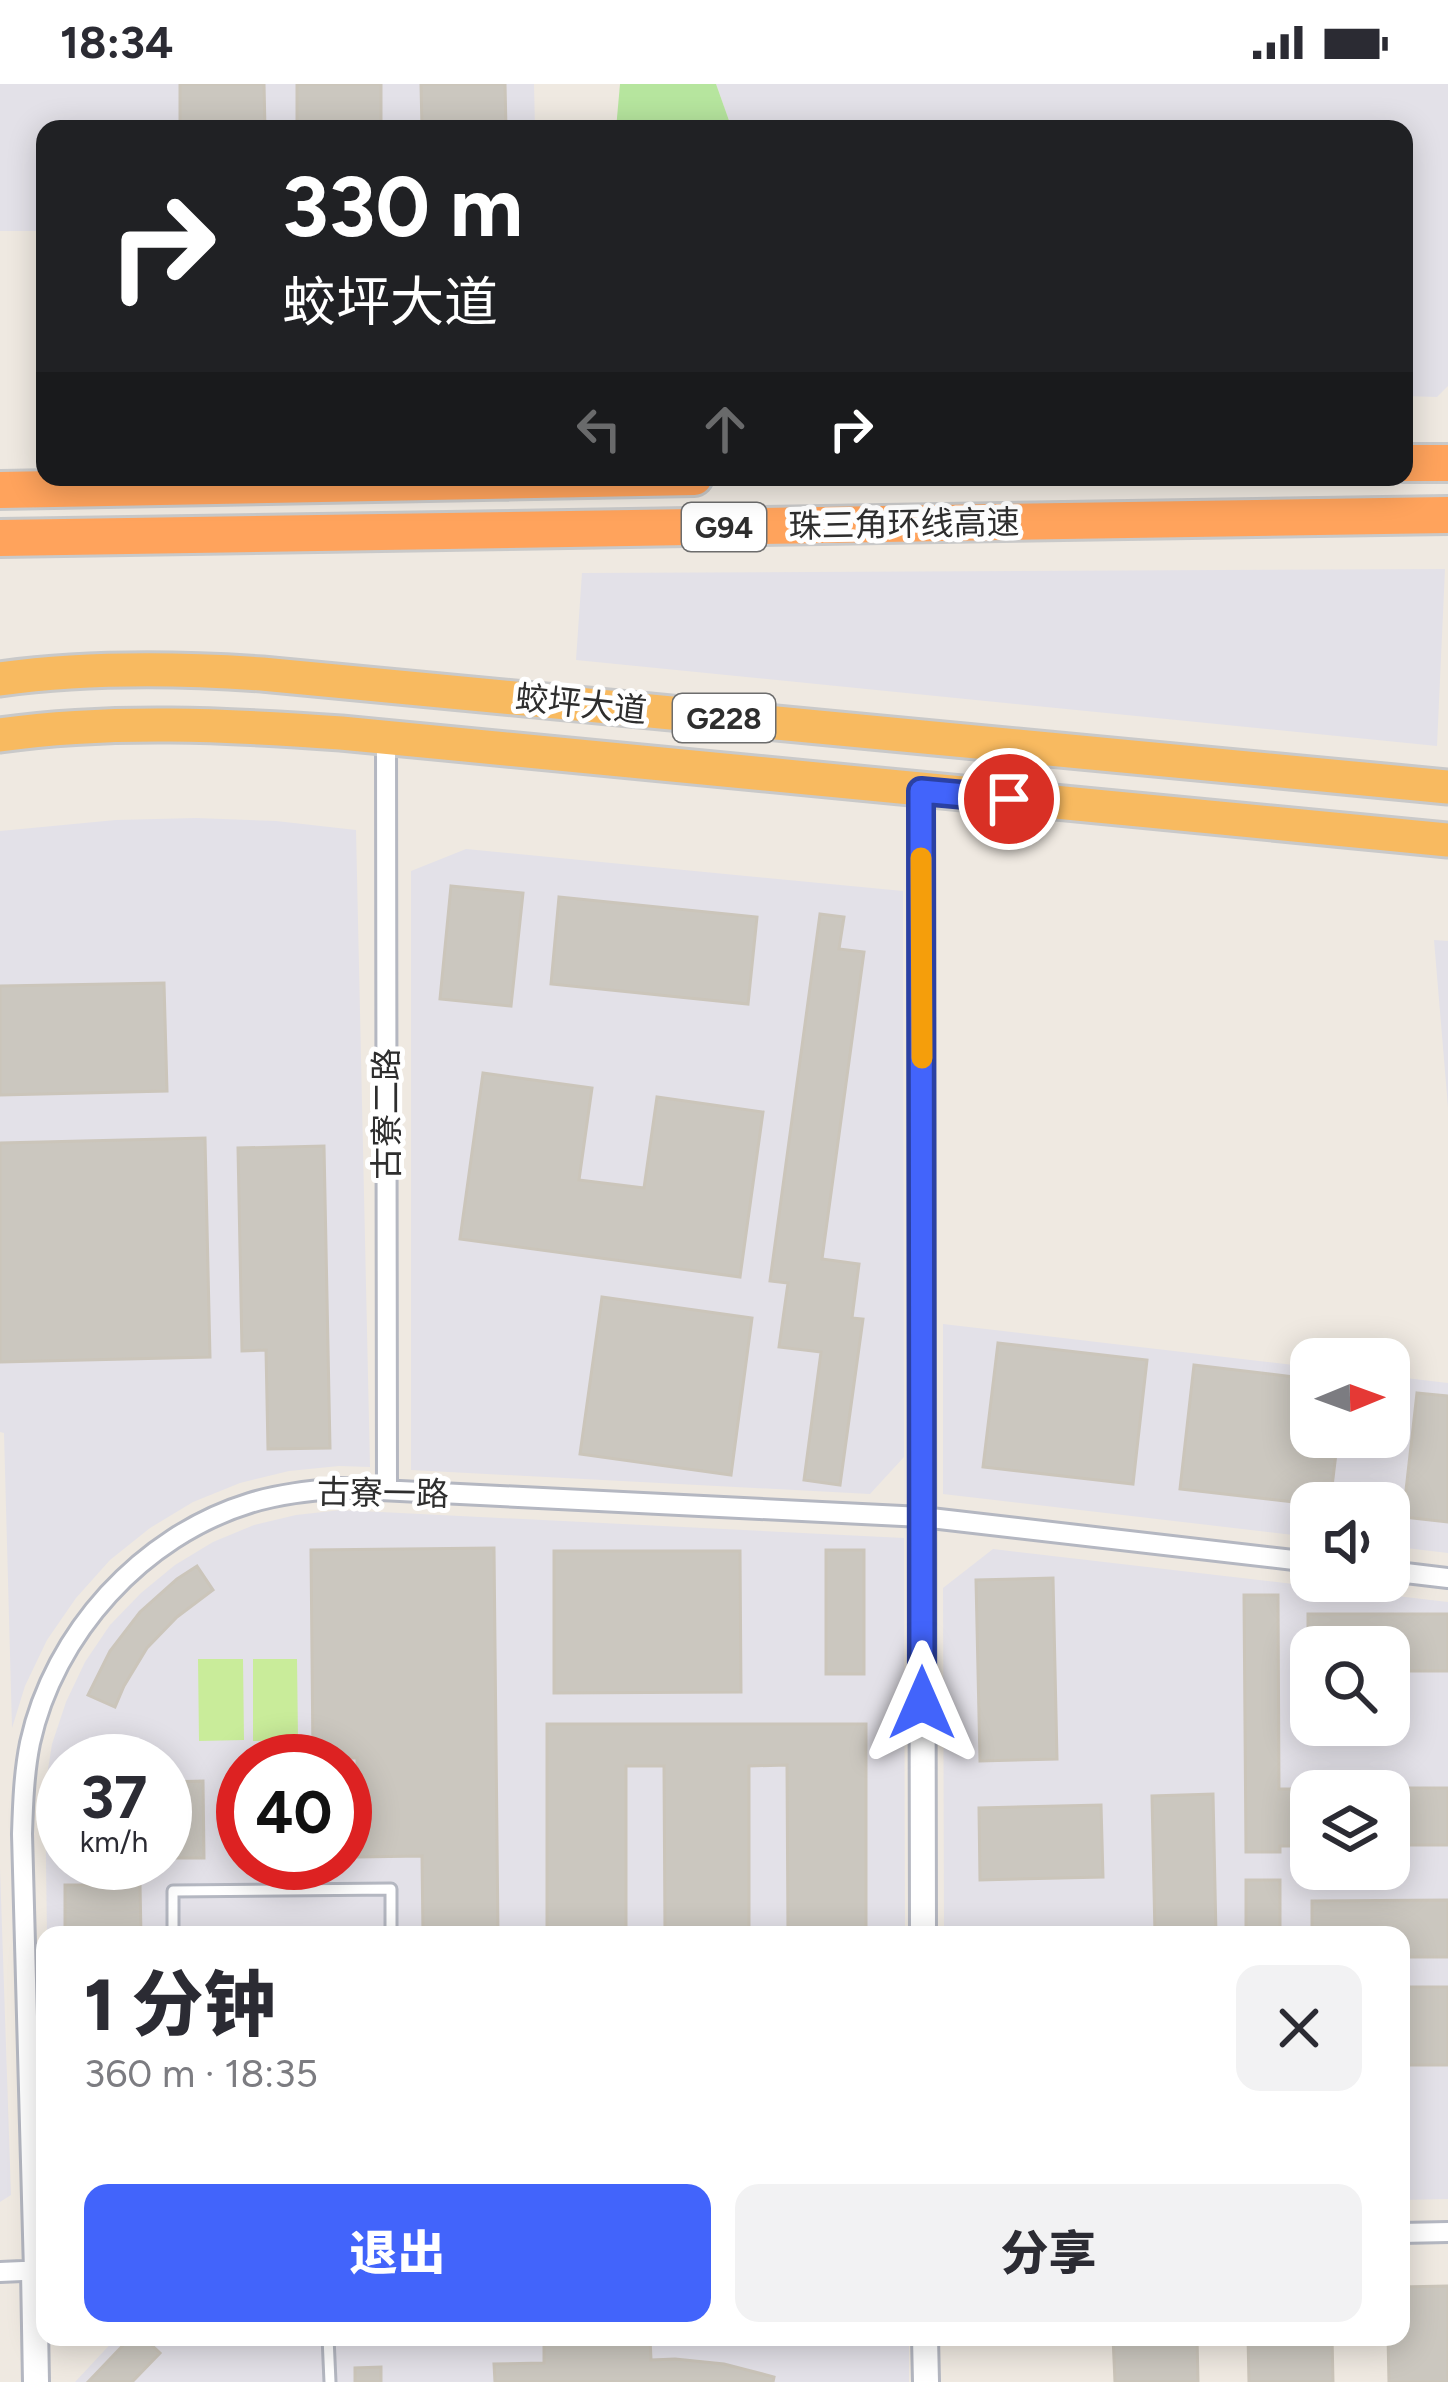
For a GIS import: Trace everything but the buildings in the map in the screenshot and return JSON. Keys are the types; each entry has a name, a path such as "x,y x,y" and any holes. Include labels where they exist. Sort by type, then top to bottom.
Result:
{"highway":[{"path":"1413,464 1448,463"},
{"name":"G94","path":"0,490 214,486"},
{"name":"珠三角环线高速","path":"0,538 1448,515"},
{"name":"蛟坪大道","path":"0,679 104,669 262,674 1448,787"},
{"name":"蛟坪大道","path":"0,735 110,725 249,726 1448,840"}],"street":[{"name":"古寮二路","path":"386,737 386,1490"},
{"path":"921,791 923,1926"},
{"name":"古寮一路","path":"36,2194 22,1834 27,1763 45,1694 93,1612 125,1576 162,1546 203,1522 292,1492 340,1488 922,1517 1290,1560"},
{"path":"1410,1573 1448,1578"},
{"path":"0,1835 22,1834"},
{"path":"1410,2234 1448,2232"},
{"path":"0,2272 36,2271"},
{"path":"36,2382 37,2346"},
{"path":"925,2346 926,2382"}],"lane":[{"path":"173,1926 172,1891 369,1889 391,1889 391,1926"},
{"path":"328,2346 330,2382"}],"shaded area":[{"path":"0,84 534,84 535,120 36,120 36,231 0,231"},
{"path":"716,84 1448,84 1448,386 1437,397 1413,396 1413,120 729,120"},
{"path":"1445,569 1437,746 576,660 582,573"},
{"path":"196,818 356,830 370,1467 289,1471 240,1483 193,1502 150,1528 110,1560 47,1640 12,1728 4,1433 0,1432 0,831"},
{"path":"466,849 903,891 904,1457 870,1494 411,1470 411,871"},
{"path":"1434,940 1448,941 1448,1107"},
{"path":"943,1324 1290,1365 1290,1458 1410,1458 1410,1378 1448,1383 1448,1553 1410,1548 1410,1482 1290,1482 1290,1535 943,1494"},
{"path":"341,1510 904,1538 905,1926 47,1926 46,1890 192,1890 192,1734 55,1734 85,1662 110,1625 175,1565 254,1525"},
{"path":"993,1549 1290,1584 1290,1602 1410,1602 1410,1598 1448,1602 1448,2199 1410,2200 1410,1926 944,1926 943,1588"},
{"path":"0,1868 11,2195 0,2202"},
{"path":"109,2346 909,2346 909,2382 75,2382"}],"green space":[{"path":"620,84 716,84 729,120 617,120"},
{"path":"198,1659 243,1659 244,1734 216,1734 216,1741 199,1741"},
{"path":"253,1659 297,1659 298,1734 253,1734"}],"slow traffic":[{"path":"921,858 922,1058"}],"route":[{"path":"922,1703 921,791 1009,799"}]}
